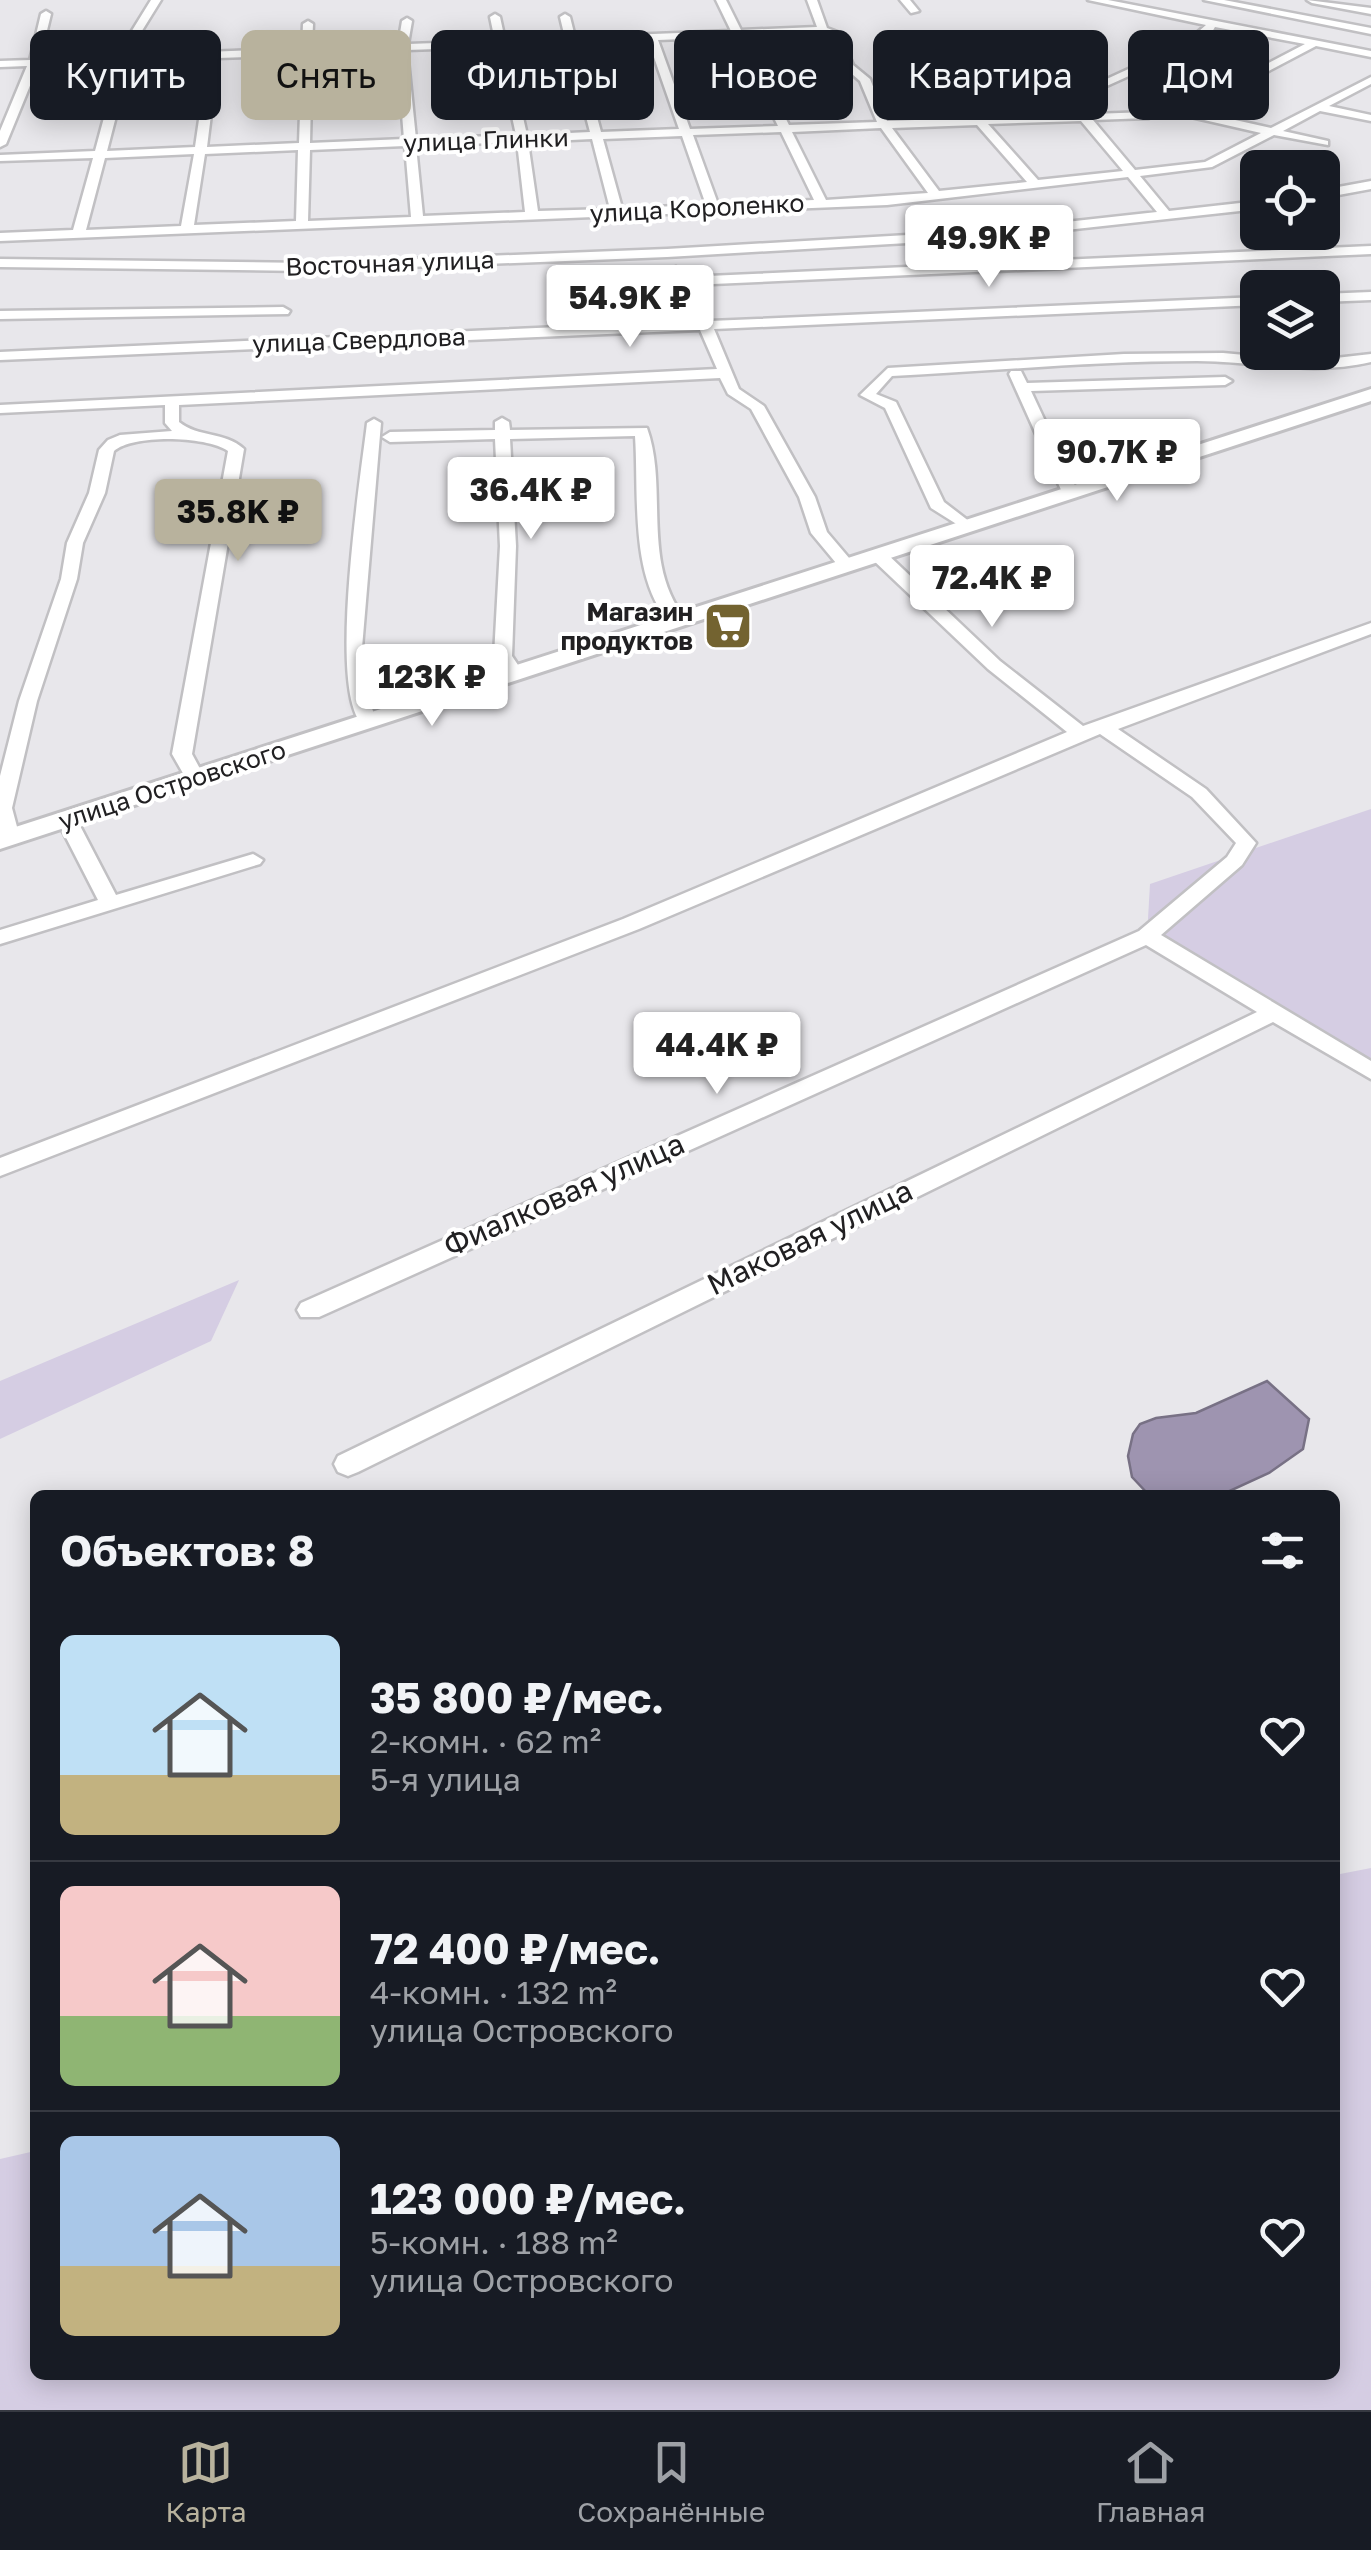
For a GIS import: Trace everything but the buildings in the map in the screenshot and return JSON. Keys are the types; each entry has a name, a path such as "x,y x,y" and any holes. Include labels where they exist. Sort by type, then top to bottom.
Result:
{"street":[{"path":"135,30 156,0"},
{"path":"721,0 738,30"},
{"path":"812,0 824,30"},
{"path":"905,0 914,11"},
{"path":"1093,0 1371,54"},
{"path":"1209,0 1371,31"},
{"path":"1312,0 1371,11"},
{"path":"42,30 46,14"},
{"path":"495,17 498,30"},
{"path":"564,18 567,30"},
{"path":"405,30 406,21"},
{"path":"1113,99 1089,92 1205,36 1212,23"},
{"path":"308,24 308,30"},
{"path":"654,43 713,207"},
{"name":"улица Глинки","path":"1269,66 1315,43"},
{"path":"0,64 30,63"},
{"path":"0,144 30,70"},
{"path":"853,70 865,80 906,160 936,194"},
{"name":"улица Короленко","path":"0,237 617,211 659,235 713,207 1036,186 1216,162 1369,84"},
{"path":"1320,108 1371,118"},
{"path":"80,233 110,120"},
{"path":"187,228 206,120"},
{"path":"302,224 306,120"},
{"path":"409,120 417,219"},
{"path":"518,120 532,215"},
{"path":"593,120 617,211"},
{"path":"782,120 821,202"},
{"name":"улица Глинки","path":"0,158 1032,120"},
{"path":"1087,120 1167,216"},
{"path":"1219,120 1324,144"},
{"path":"980,122 1036,186"},
{"path":"1340,191 1371,186"},
{"name":"Восточная улица","path":"0,263 308,267 659,235 993,234 1240,207"},
{"path":"659,235 733,391 750,400 793,470 819,533 847,565"},
{"path":"605,285 1371,250"},
{"path":"1340,297 1371,296"},
{"name":"улица Свердлова","path":"0,356 1240,302"},
{"path":"0,315 283,311"},
{"path":"211,346 224,313"},
{"path":"966,526 937,505 891,405 867,395 888,372 1203,356 1317,363 1356,363 1371,358"},
{"path":"1011,366 1025,387 1070,492"},
{"path":"0,409 726,373"},
{"path":"1025,387 1224,382"},
{"name":"улица Островского","path":"5,839 1371,395"},
{"path":"172,399 172,422 186,435"},
{"path":"368,722 356,689 353,648 374,423"},
{"path":"502,428 508,546 503,656 515,674"},
{"path":"390,437 502,428 642,432 651,556 664,606 677,620"},
{"path":"5,839 2,808 28,701 107,450 125,438 186,435 221,439 236,449 182,754 195,778"},
{"path":"878,555 994,665 1091,730"},
{"path":"0,1167 631,924 1091,730 1371,628"},
{"name":"Фиалковая улица","path":"310,1310 1147,936 1235,861 1246,843 1230,819 1140,750 1091,730"},
{"path":"66,820 110,903"},
{"path":"0,938 253,860"},
{"path":"1147,936 1371,1071"},
{"name":"Маковая улица","path":"348,1464 1273,1013"}],"shaded area":[{"path":"1371,809 1371,1067 1147,936 1150,884"},
{"path":"239,1280 211,1341 0,1439 0,1381"},
{"path":"1267,1381 1309,1419 1303,1449 1269,1473 1232,1490 1144,1490 1132,1477 1128,1456 1133,1434 1140,1424 1156,1418 1196,1413"},
{"path":"1371,1868 1371,2410 0,2410 0,2159 30,2152 30,2380 1340,2380 1340,1874"}],"place":[{"name":"Магазин продуктов","path":"728,626"}]}
